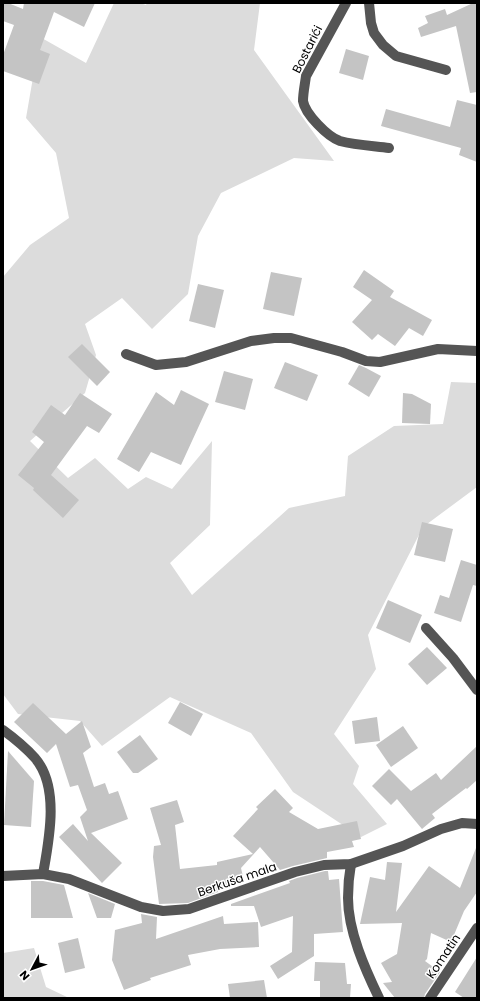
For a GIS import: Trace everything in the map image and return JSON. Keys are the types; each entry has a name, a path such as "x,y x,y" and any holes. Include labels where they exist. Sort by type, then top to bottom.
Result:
{"street":[{"name":"Bostarići","path":"346,3 306,76 303,102 309,114 323,129 339,140 389,148"},
{"path":"369,3 370,23 374,33 383,45 396,56 446,70"},
{"path":"126,354 156,365 186,362 251,341 285,338 342,352 366,361 380,362 438,349 477,351"},
{"path":"426,628 453,658 477,690"},
{"path":"3,730 36,758 43,772 48,788 50,804 48,841 43,874"},
{"name":"Berkuša mala","path":"3,876 43,874 69,879 141,908 163,912 189,909 294,872 324,866 350,864 403,846 441,829 462,823 477,824"},
{"path":"350,864 348,899 352,922 360,954 379,998"},
{"name":"Komatin","path":"430,998 477,928"}],"shaded area":[{"path":"114,3 140,3 146,5 147,3 260,3 254,50 334,161 294,158 221,193 198,236 188,294 152,329 122,298 85,324 96,355 85,393 30,441 68,478 95,458 128,489 146,477 172,489 212,441 210,525 170,563 192,595 289,508 345,496 348,456 394,426 443,424 451,382 477,383 477,487 423,527 368,635 376,669 334,734 359,766 353,784 387,824 361,837 293,792 251,733 170,697 102,746 80,721 18,714 3,694 3,277 30,245 69,218 56,153 26,118 40,37 86,63"},
{"path":"34,948 46,987 69,998 3,998 3,953"}],"building":[{"path":"3,3 8,3 23,9 24,3 95,3 84,27 54,12 40,50 50,54 39,84 3,71 3,55 14,25 3,21"},
{"path":"473,3 477,3 477,92 470,93 456,26 421,37 418,28 428,23 425,16 445,9 447,15"},
{"path":"346,49 369,56 363,80 339,73"},
{"path":"457,100 477,105 477,162 459,155 461,148 381,126 386,109 450,127"},
{"path":"364,270 394,291 390,297 432,320 423,336 409,328 395,346 378,334 372,340 352,322 372,300 353,287"},
{"path":"271,272 302,278 294,316 263,309"},
{"path":"198,284 224,290 215,328 189,321"},
{"path":"82,344 110,372 97,386 68,357"},
{"path":"285,362 318,375 307,401 274,388"},
{"path":"359,365 381,376 369,397 348,384"},
{"path":"224,371 253,379 245,410 215,402"},
{"path":"181,390 209,404 181,465 151,452 139,472 117,459 156,392 174,405"},
{"path":"80,393 112,414 99,433 87,426 51,475 79,500 63,518 33,490 34,488 18,475 44,442 32,432 51,405 65,415"},
{"path":"403,393 412,394 431,404 430,424 402,423"},
{"path":"422,522 453,529 445,562 414,555"},
{"path":"461,560 477,565 477,586 473,585 461,622 434,613 440,595 449,598"},
{"path":"388,600 422,615 410,643 376,628"},
{"path":"427,647 447,668 427,685 408,664"},
{"path":"180,702 203,714 191,736 168,723"},
{"path":"33,703 66,734 82,721 91,747 83,753 94,787 105,783 109,794 118,791 128,819 91,833 122,863 102,883 59,837 73,824 88,841 80,817 87,810 78,785 70,787 56,744 47,753 14,722"},
{"path":"377,717 380,741 355,744 352,721"},
{"path":"403,726 418,748 391,767 376,745"},
{"path":"140,735 158,759 138,773 133,773 117,752"},
{"path":"477,746 477,780 432,814 435,818 422,829 397,799 391,805 372,786 389,769 411,791 436,773 441,780"},
{"path":"8,751 34,781 31,827 4,825"},
{"path":"275,789 293,808 289,812 318,829 357,821 361,839 352,841 354,847 327,852 327,858 280,870 260,847 241,868 244,881 217,887 218,892 188,903 159,904 153,857 154,846 161,845 150,808 177,800 184,822 175,825 180,869 217,865 217,862 253,854 233,836 258,809 256,807"},
{"path":"476,848 477,892 464,911 451,942 431,933 427,959 425,961 440,972 425,994 424,998 395,998 383,983 392,982 381,963 397,954 402,923 360,924 370,877 385,880 387,862 402,863 396,912 429,866 460,888"},
{"path":"328,871 329,880 339,879 343,932 314,934 314,956 278,979 270,966 292,952 293,916 261,927 254,906 231,906 231,904 290,883 289,881 297,878"},
{"path":"31,881 43,881 64,885 73,918 31,918"},
{"path":"88,893 115,904 111,918 97,918"},
{"path":"141,914 157,917 156,939 223,916 224,924 258,922 259,947 220,949 188,955 191,965 150,978 151,980 124,990 112,960 115,930 142,923"},
{"path":"78,938 85,968 65,973 58,943"},
{"path":"477,957 477,998 464,998 455,992"},
{"path":"315,962 345,963 347,984 351,984 350,998 320,998 320,981 314,981"},
{"path":"264,980 267,998 230,998 228,984"}]}
